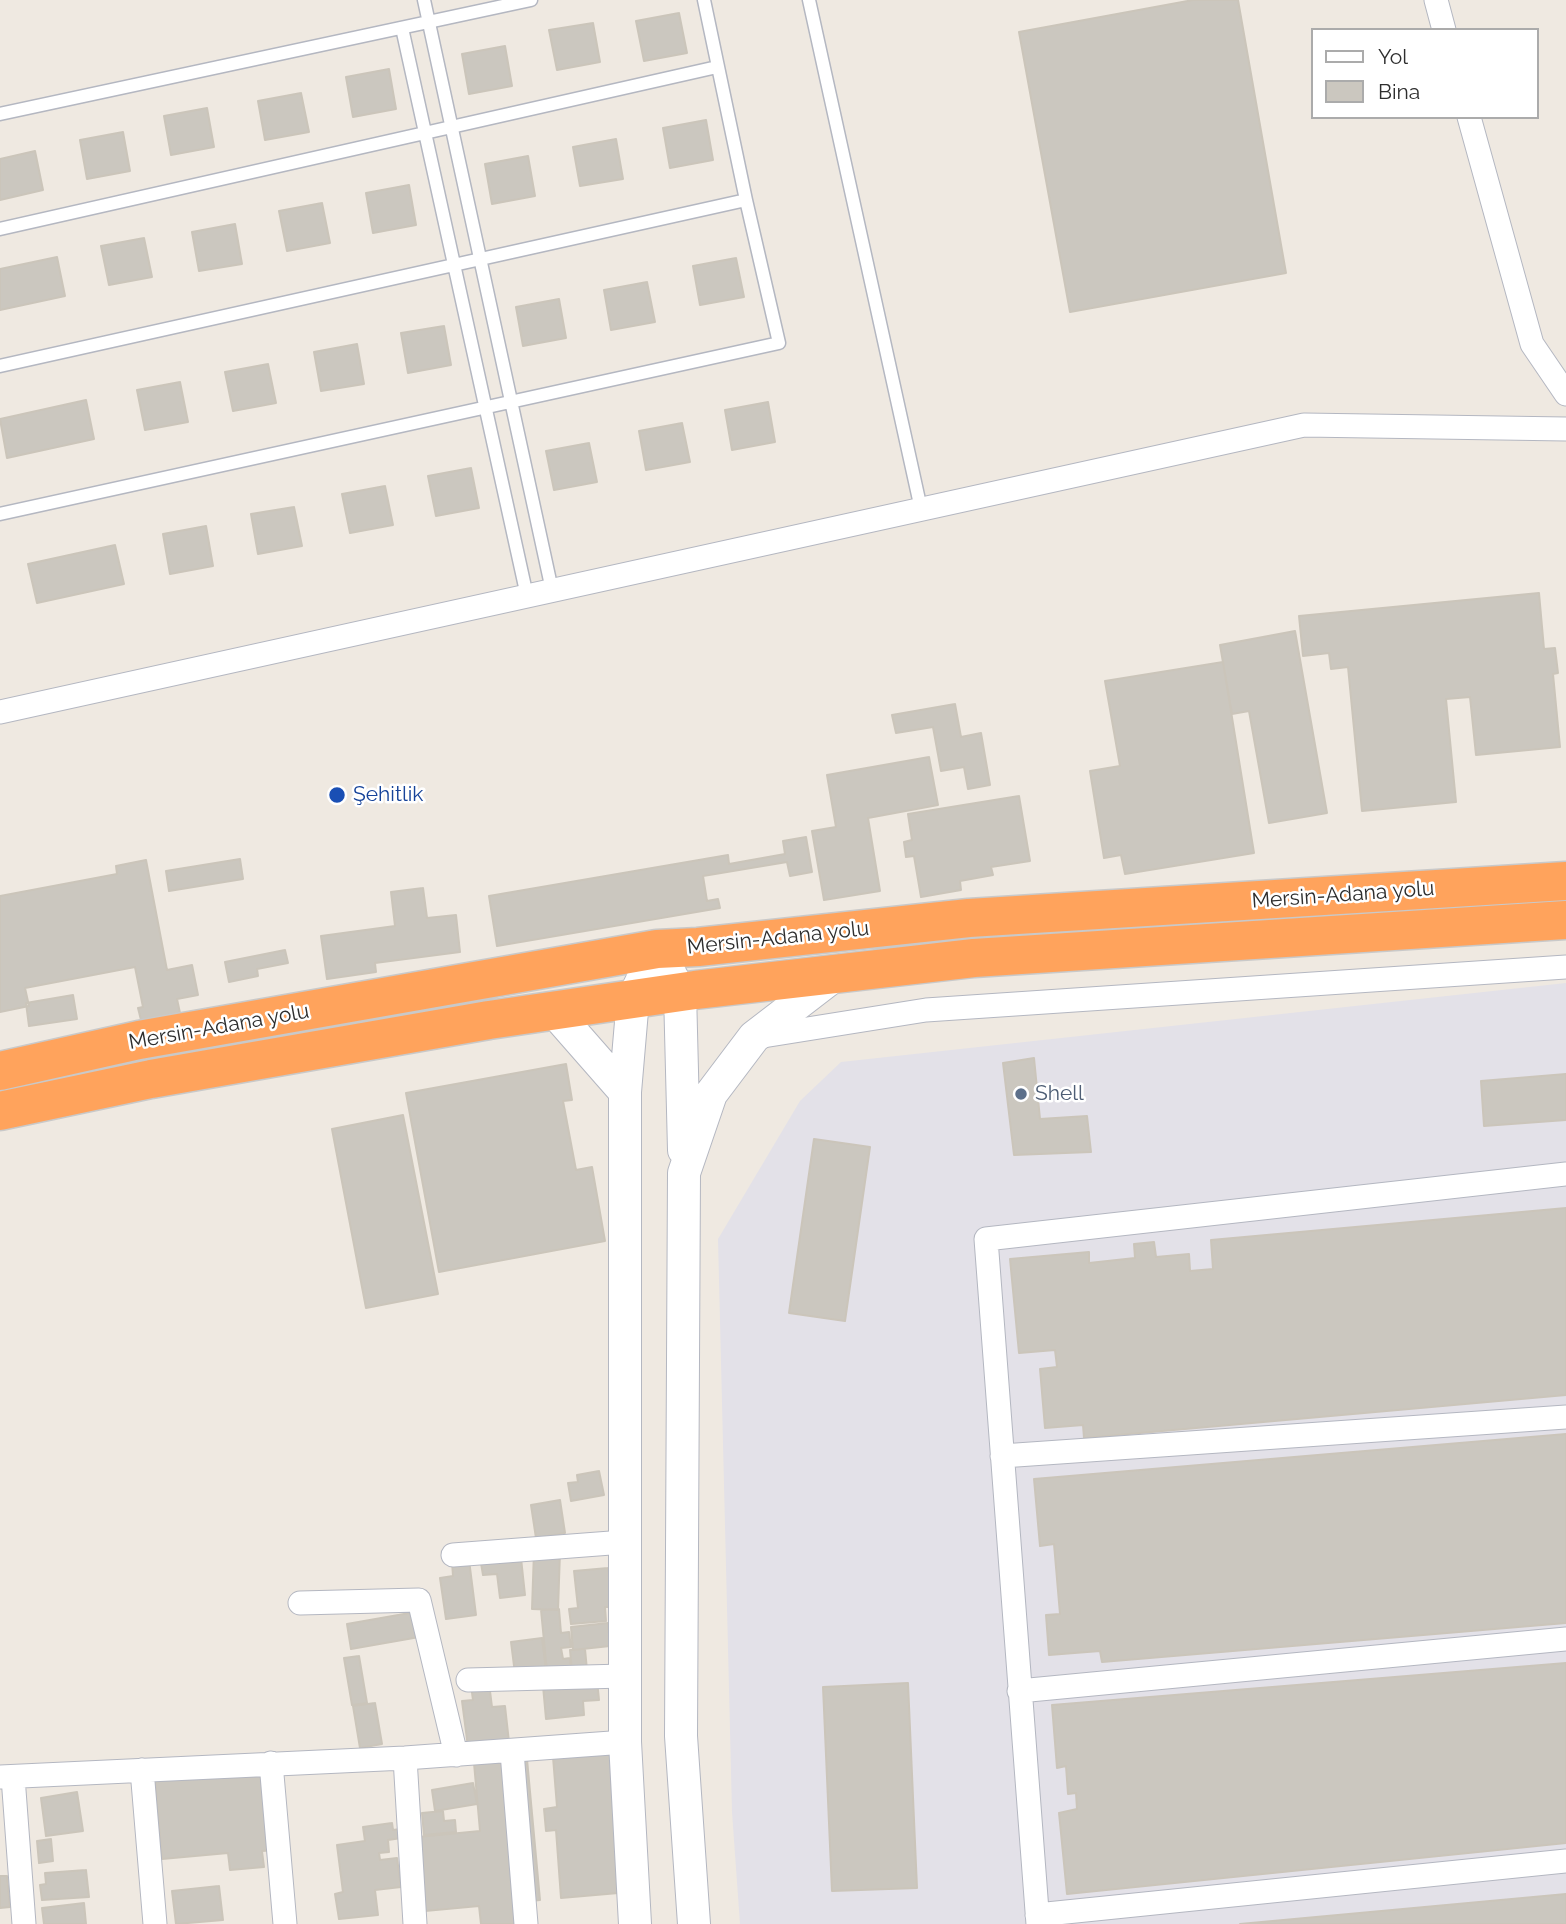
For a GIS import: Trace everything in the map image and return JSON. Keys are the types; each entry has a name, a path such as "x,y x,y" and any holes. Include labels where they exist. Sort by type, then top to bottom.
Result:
{"highway":[{"name":"Mersin-Adana yolu","path":"0,1071 139,1040 657,949 969,918 1566,881"},
{"name":"Mersin-Adana yolu","path":"0,1111 151,1079 680,992 974,958 1566,920"}],"main road":[{"path":"657,949 680,992 684,1173 681,1736 694,1924"},
{"path":"635,1924 625,1742 625,1092 634,999 657,949"},
{"path":"684,1173 711,1094 754,1037 836,974"},
{"path":"554,1011 625,1092"}],"street":[{"path":"1436,0 1443,28"},
{"path":"1470,119 1532,344 1566,394"},
{"path":"0,712 1304,425 1566,429"},
{"path":"754,1037 926,1010 1566,967"},
{"path":"1566,1174 986,1239 1037,1919 1566,1861"},
{"path":"1002,1456 1566,1417"},
{"path":"453,1555 624,1542"},
{"path":"300,1603 419,1600 456,1755"},
{"path":"1020,1691 1566,1639"},
{"path":"468,1680 625,1676"},
{"path":"24,1924 6,1777 512,1752 625,1742"},
{"path":"512,1752 526,1924"},
{"path":"405,1758 415,1924"},
{"path":"271,1763 285,1924"},
{"path":"142,1770 155,1924"}],"lane":[{"path":"424,0 552,590"},
{"path":"0,114 531,0"},
{"path":"0,514 779,343 704,0"},
{"path":"809,0 921,509"},
{"path":"402,28 527,596"},
{"path":"0,229 717,67"},
{"path":"0,366 746,201"}],"shaded area":[{"path":"1566,983 1566,1924 740,1924 732,1812 718,1239 800,1101 841,1062"}],"building":[{"path":"1193,0 1238,0 1286,273 1070,312 1019,32"},
{"path":"679,13 687,53 644,61 636,21"},
{"path":"593,23 600,62 557,70 549,30"},
{"path":"505,46 512,86 469,94 462,54"},
{"path":"389,69 396,109 353,117 346,77"},
{"path":"301,93 309,132 265,140 258,101"},
{"path":"207,108 214,147 171,155 164,116"},
{"path":"706,120 713,160 670,168 663,128"},
{"path":"123,132 130,171 87,179 80,140"},
{"path":"616,139 623,179 580,186 573,147"},
{"path":"35,151 43,190 0,200 0,159"},
{"path":"528,156 535,196 492,204 485,164"},
{"path":"409,185 416,225 373,233 366,193"},
{"path":"322,203 330,243 287,251 279,211"},
{"path":"235,224 242,264 199,271 192,232"},
{"path":"144,238 152,277 109,285 101,246"},
{"path":"57,257 65,296 0,310 0,269"},
{"path":"736,258 744,297 700,305 693,266"},
{"path":"647,282 655,322 611,330 604,290"},
{"path":"559,299 566,338 523,346 516,307"},
{"path":"444,326 451,365 408,373 401,333"},
{"path":"357,344 364,384 321,391 314,352"},
{"path":"268,364 276,403 233,411 225,372"},
{"path":"180,382 188,422 145,430 137,390"},
{"path":"86,400 94,439 7,458 0,419"},
{"path":"768,402 775,442 732,450 725,410"},
{"path":"682,423 690,462 646,470 639,431"},
{"path":"589,443 597,482 554,490 546,451"},
{"path":"471,468 479,508 436,516 428,476"},
{"path":"385,486 393,525 350,533 342,494"},
{"path":"294,507 302,546 258,554 251,514"},
{"path":"206,526 213,566 170,574 163,534"},
{"path":"115,545 124,584 37,603 28,564"},
{"path":"1539,593 1544,649 1555,648 1558,673 1553,674 1560,747 1476,755 1470,697 1446,699 1456,802 1362,811 1348,667 1331,669 1329,653 1303,656 1299,616"},
{"path":"1295,631 1327,813 1269,823 1249,711 1232,714 1220,645"},
{"path":"1223,662 1254,853 1125,874 1121,855 1104,858 1090,771 1120,766 1105,681"},
{"path":"955,704 961,737 981,733 990,785 968,789 964,767 941,771 933,727 896,733 892,715"},
{"path":"929,757 938,805 868,818 880,891 824,900 812,831 836,827 827,775"},
{"path":"1019,796 1030,861 991,867 993,875 960,881 961,890 921,897 914,856 906,857 904,842 912,840 908,814"},
{"path":"806,837 812,872 790,876 787,862 703,876 707,901 718,899 720,908 497,946 489,896 728,855 729,864 785,854 783,841"},
{"path":"240,859 243,879 169,891 166,871"},
{"path":"146,860 167,970 192,965 198,995 177,999 180,1013 141,1020 138,1008 143,1007 135,967 25,988 29,1006 0,1012 0,896 117,874 116,866"},
{"path":"423,888 427,918 456,915 460,952 375,963 376,972 327,979 321,936 395,926 391,892"},
{"path":"285,950 288,963 257,969 258,976 229,982 225,962"},
{"path":"73,995 77,1019 29,1026 26,1003"},
{"path":"1034,1058 1040,1119 1087,1116 1091,1152 1014,1155 1003,1063"},
{"path":"566,1064 572,1100 563,1101 576,1170 592,1167 605,1241 439,1272 406,1093"},
{"path":"1566,1074 1566,1120 1484,1126 1481,1081"},
{"path":"403,1115 438,1294 366,1308 332,1129"},
{"path":"814,1139 870,1147 845,1321 789,1313"},
{"path":"1566,1208 1566,1395 1084,1438 1083,1425 1045,1428 1040,1369 1057,1367 1055,1350 1019,1353 1010,1259 1089,1252 1089,1263 1135,1258 1134,1244 1154,1242 1156,1257 1189,1254 1190,1271 1213,1269 1211,1240"},
{"path":"1566,1434 1566,1623 1102,1662 1100,1651 1049,1655 1046,1615 1060,1614 1054,1544 1040,1546 1034,1479"},
{"path":"599,1471 604,1495 571,1501 568,1483 578,1482 577,1475"},
{"path":"560,1500 565,1533 536,1538 531,1505"},
{"path":"534,1551 560,1552 558,1610 532,1609"},
{"path":"521,1558 525,1595 500,1598 497,1574 483,1575 481,1563"},
{"path":"469,1560 476,1615 446,1619 440,1578 453,1576 452,1562"},
{"path":"608,1568 612,1607 605,1607 606,1621 571,1624 569,1609 578,1608 574,1571"},
{"path":"559,1609 561,1633 569,1632 571,1647 561,1648 563,1659 570,1658 571,1670 547,1672 541,1610"},
{"path":"421,1611 425,1636 351,1649 347,1624"},
{"path":"608,1623 610,1646 573,1650 571,1627"},
{"path":"542,1638 546,1671 515,1674 511,1642"},
{"path":"585,1649 587,1670 572,1672 570,1650"},
{"path":"359,1656 367,1703 352,1705 344,1658"},
{"path":"1566,1663 1566,1843 1067,1894 1059,1813 1077,1809 1076,1793 1068,1794 1066,1766 1057,1768 1052,1705"},
{"path":"597,1680 599,1700 583,1701 584,1715 546,1719 543,1686"},
{"path":"489,1683 492,1707 505,1706 509,1742 468,1747 462,1701 473,1700 471,1685"},
{"path":"908,1683 917,1888 832,1891 823,1687"},
{"path":"375,1703 382,1744 360,1748 353,1706"},
{"path":"619,1752 630,1892 561,1898 556,1830 546,1831 544,1809 557,1807 553,1757"},
{"path":"527,1759 540,1900 521,1902 524,1924 481,1924 479,1906 425,1911 418,1837 480,1831 474,1763"},
{"path":"268,1769 276,1850 262,1851 264,1867 230,1870 228,1853 162,1859 155,1780"},
{"path":"473,1783 477,1804 435,1811 432,1790"},
{"path":"77,1792 83,1831 46,1836 41,1798"},
{"path":"443,1811 444,1821 455,1820 456,1832 424,1835 422,1813"},
{"path":"392,1823 393,1830 407,1828 408,1837 388,1840 389,1852 379,1853 380,1860 397,1858 401,1887 375,1890 378,1915 339,1919 335,1894 343,1892 337,1845 365,1841 363,1827"},
{"path":"51,1839 53,1861 39,1863 37,1841"},
{"path":"86,1870 89,1897 42,1900 40,1885 46,1884 45,1873"},
{"path":"0,1876 7,1876 10,1907 0,1908"},
{"path":"219,1886 223,1920 176,1924 172,1891"},
{"path":"1566,1894 1566,1924 1240,1924"},
{"path":"84,1903 86,1924 44,1924 42,1908"}],"place":[{"name":"Şehitlik","path":"337,795"},
{"name":"Shell","path":"1021,1094"}]}
